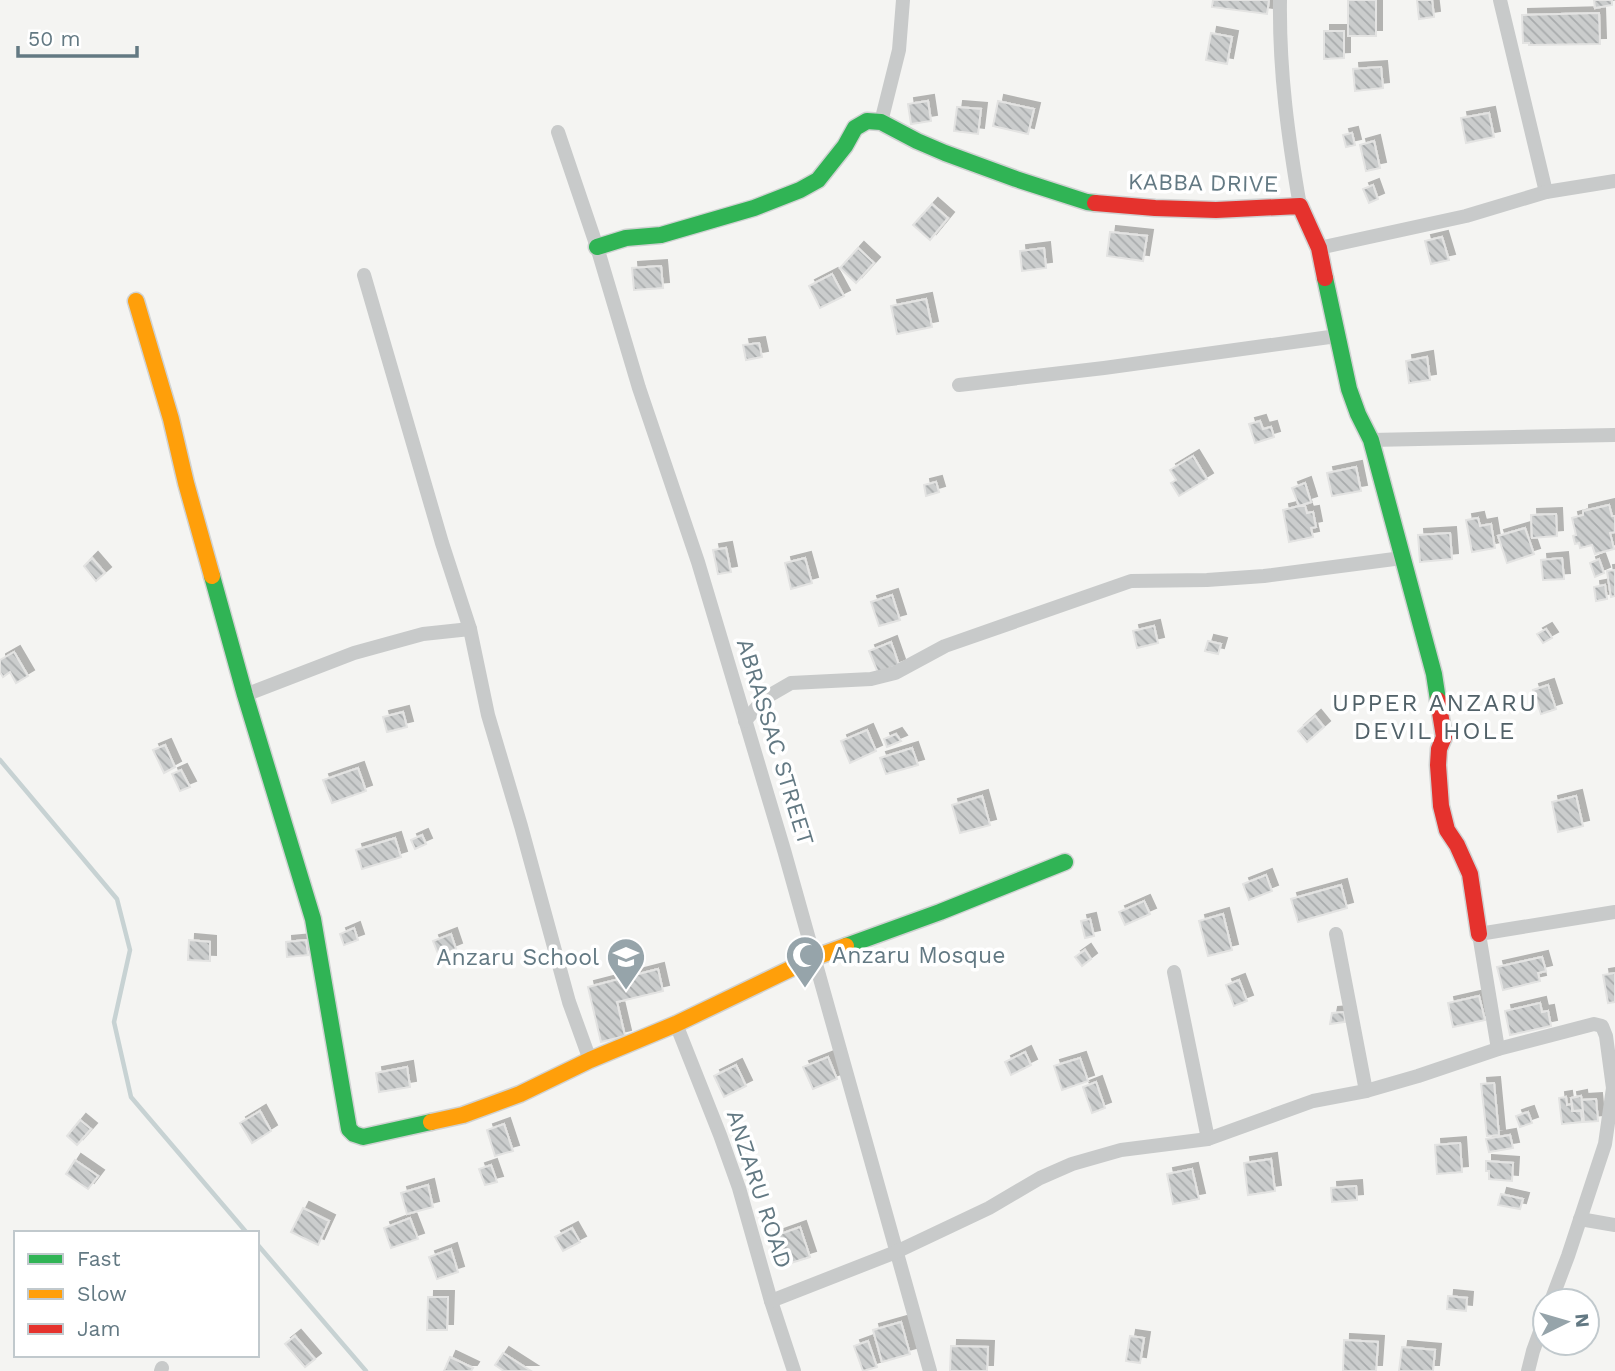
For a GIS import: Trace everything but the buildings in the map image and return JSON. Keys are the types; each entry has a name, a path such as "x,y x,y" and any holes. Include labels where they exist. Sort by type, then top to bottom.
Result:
{"street":[{"path":"597,247 626,239 662,235 754,208 818,180 845,146 855,128 867,121 881,122 899,50 903,0"},
{"path":"1280,0 1287,134 1300,206"},
{"path":"1500,0 1546,192"},
{"name":"KABBA DRIVE","path":"881,122 945,153 1016,180 1087,202 1216,210 1300,206 1319,248 1349,389 1371,440 1434,674 1444,737 1437,765 1441,806 1447,830 1471,874 1479,934"},
{"name":"ABRASSAC STREET","path":"558,132 597,247 639,388 698,562 784,850 930,1371"},
{"path":"1319,248 1465,216 1546,192 1615,181"},
{"path":"363,275 470,629 488,715 569,1002 590,1060"},
{"path":"136,301 171,419 245,695 313,919 349,1129 354,1134 363,1137 463,1115 520,1094 590,1060 676,1024 813,958 940,912 1065,862"},
{"path":"959,385 1337,337"},
{"path":"1371,440 1615,435"},
{"path":"745,721 765,698 791,682 871,679 895,673 944,646 1130,581 1264,576 1402,558"},
{"path":"245,695 354,653 423,634 470,629"},
{"path":"1498,1049 1479,934 1615,912"},
{"path":"1336,934 1366,1091"},
{"path":"1174,972 1208,1139"},
{"name":"ANZARU ROAD","path":"676,1024 739,1188 794,1371"},
{"path":"771,1301 896,1252 989,1208 1040,1178 1072,1164 1121,1150 1208,1139 1313,1101 1366,1091 1498,1049 1594,1024 1602,1026 1606,1036 1613,1088 1605,1144 1556,1287"},
{"path":"1580,1219 1615,1224"}],"waterway":[{"path":"0,760 117,899 130,950 114,1022 131,1097 245,1231"},
{"path":"259,1246 366,1371"}],"traffic: fast":[{"path":"597,247 626,238 661,235 754,208 800,190 818,180 845,146 855,128 867,121 881,122 945,153 1016,179 1095,203"},
{"path":"1325,278 1349,389 1371,440 1434,674 1438,700"},
{"path":"212,576 313,919 349,1129 363,1137 431,1122"},
{"path":"846,946 1065,862"}],"traffic: slow":[{"path":"136,301 171,419 212,576"},
{"path":"431,1122 463,1115 520,1094 590,1060 676,1024 813,958 846,946"}],"traffic: jam":[{"path":"1095,203 1216,210 1300,206 1319,248 1325,278"},
{"path":"1438,700 1444,737 1439,749 1438,765 1441,806 1447,830 1470,874 1479,934"}],"place":[{"name":"Anzaru Mosque","path":"805,989"},
{"name":"Anzaru School","path":"626,991"}],"district":[{"name":"UPPER ANZARU DEVIL HOLE","path":"1435,717"}]}
